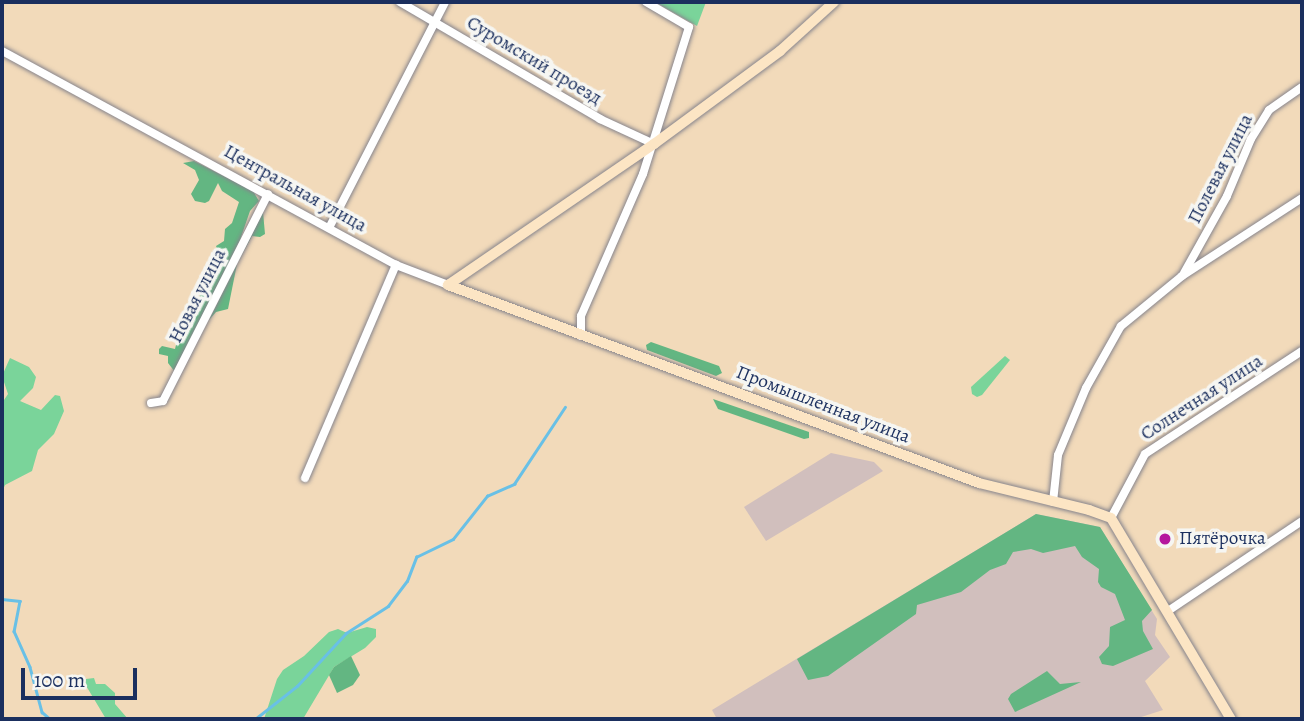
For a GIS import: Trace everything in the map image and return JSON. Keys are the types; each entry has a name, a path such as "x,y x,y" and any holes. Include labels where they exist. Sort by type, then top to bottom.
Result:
{"street":[{"name":"Суромский проезд","path":"400,2 600,119 654,144"},
{"path":"329,228 445,2"},
{"path":"582,336 582,316 654,144 689,27 646,2"},
{"path":"448,285 654,144 780,51 834,2"},
{"name":"Центральная улица","path":"2,51 396,265 582,336"},
{"name":"Полевая улица","path":"1182,276 1227,196 1251,139 1269,110 1302,87"},
{"name":"Новая улица","path":"151,403 163,401 268,194"},
{"path":"1053,502 1058,455 1086,388 1121,326 1182,276 1302,198"},
{"path":"305,478 396,265"},
{"name":"Промышленная улица","path":"582,336 979,483 1111,518"},
{"name":"Солнечная улица","path":"1111,518 1145,454 1302,351"},
{"path":"1111,518 1231,719"},
{"path":"1168,611 1302,521"}],"shaded area":[{"path":"831,453 874,462 883,471 766,541 744,507"},
{"path":"1036,514 1100,527 1157,619 1155,635 1170,657 1145,681 1163,710 1135,719 717,719 712,710"}],"green space":[{"path":"655,2 706,2 697,26"},
{"path":"194,161 253,191 259,201 250,211 240,240 175,372 168,363 168,356 159,354 159,349 162,346 175,349 177,341 185,339 187,322 199,308 199,297 208,282 205,267 213,254 220,256 216,246 224,241 225,229 232,223 239,202 222,191 218,183 209,201 195,201 191,194 199,180 195,170 183,163"},
{"path":"263,212 265,234 260,237 252,236 237,264"},
{"path":"237,264 228,309 216,312 209,320"},
{"path":"651,342 719,366 722,373 716,376 647,350 646,345"},
{"path":"1005,356 1010,360 982,395 977,397 972,394 971,387"},
{"path":"10,358 29,367 36,377 33,388 20,401 41,410 55,395 60,396 64,411 54,434 38,450 32,471 5,485 2,492 2,403 8,394 2,376"},
{"path":"713,399 809,432 809,438 804,439 718,409"},
{"path":"1036,514 1100,527 1152,610 1142,621 1143,631 1153,649 1113,666 1102,664 1099,657 1109,646 1110,627 1125,620 1115,594 1101,587 1098,582 1099,569 1082,557 1075,546 1043,553 1031,549 1013,552 1006,564 990,570 961,592 917,605 916,614 828,676 808,680 797,659"},
{"path":"367,627 376,629 376,637 365,648 334,667 303,719 264,719 277,679 283,670 304,656 329,632 338,629 347,633"},
{"path":"351,656 360,675 353,685 337,693 329,675 334,667"},
{"path":"1047,671 1060,684 1081,682 1015,712 1008,699 1011,694"},
{"path":"94,678 96,684 105,684 115,693 115,704 128,719 106,719 85,684 86,679"}],"waterway":[{"path":"255,719 297,686 346,633 388,606 407,581 416,557 453,539 487,496 514,484 565,407"},
{"path":"2,599 20,601 14,631 30,667 42,712 50,719"}],"place":[{"name":"Пятёрочка","path":"1165,539"}]}
